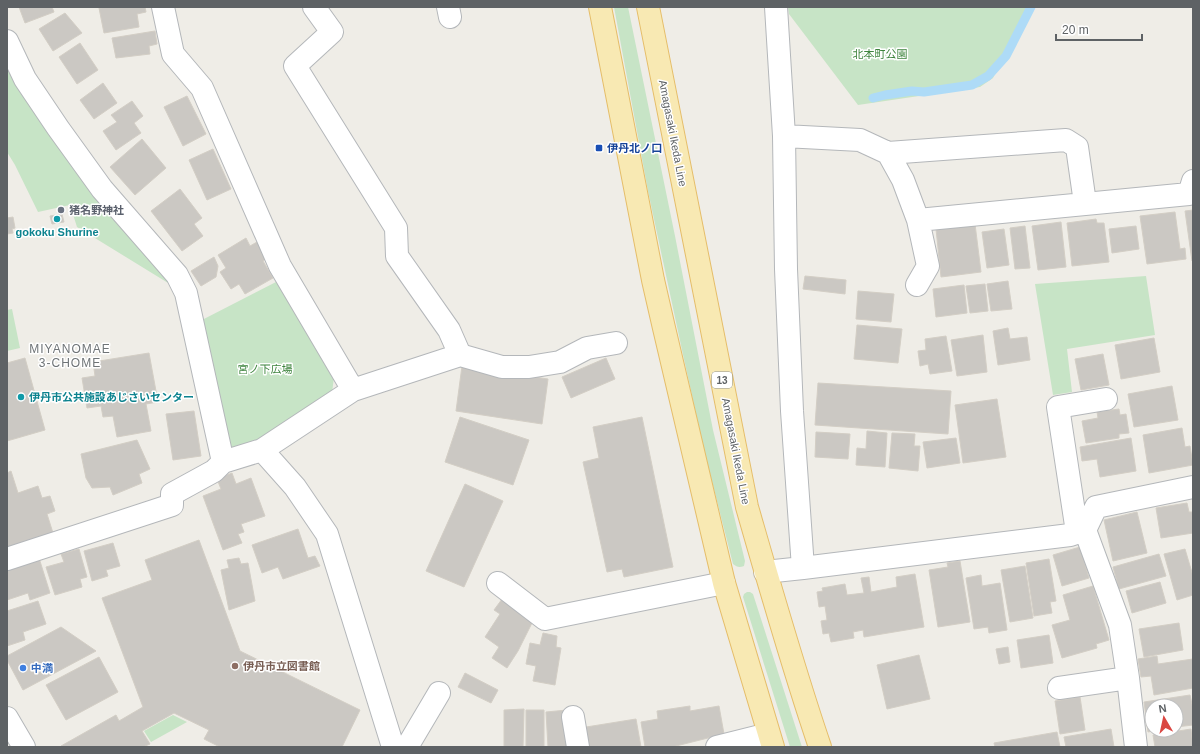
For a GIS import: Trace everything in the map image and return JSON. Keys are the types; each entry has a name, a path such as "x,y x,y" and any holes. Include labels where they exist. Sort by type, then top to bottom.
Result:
{"main road":[{"path":"600,7 653,280 724,583 771,741"},
{"name":"Amagasaki Ikeda Line","path":"648,7 747,507 805,702 820,747"}],"street":[{"path":"163,7 173,54 202,88 280,266 353,390"},
{"path":"314,7 337,38 295,66 396,228 397,256 449,330 460,355"},
{"path":"776,7 784,136 786,269 792,411 803,568"},
{"path":"7,41 24,79 102,189 177,275 186,293 223,462"},
{"path":"784,136 860,140 888,153 1066,140 1077,147 1085,203"},
{"path":"888,153 903,180 918,220 928,266 917,285"},
{"path":"918,220 1190,194 1193,181"},
{"path":"7,559 172,505 172,494 214,471 223,462 262,450 353,390 460,355 502,367 529,367 560,362 587,348 616,343"},
{"path":"1106,399 1058,406 1081,531 1120,625 1136,747"},
{"path":"262,450 295,487 327,534 393,747"},
{"path":"766,572 1070,535 1081,531 1096,507 1193,488"},
{"path":"498,583 545,619 724,583"},
{"path":"1059,688 1128,678"},
{"path":"407,747 438,693"},
{"path":"573,717 578,747"},
{"path":"7,718 24,747"},
{"path":"717,747 771,741"}],"green space":[{"path":"614,7 628,7 713,430 745,561 744,566 742,567 738,567 733,564 704,450 648,191"},
{"name":"北本町公園","path":"788,7 1028,7 993,78 980,87 858,105 789,14"},
{"path":"7,55 173,286 77,227 70,205 38,212 7,152"},
{"path":"1146,276 1155,335 1067,349 1072,392 1053,395 1035,284"},
{"name":"宮ノ下広場","path":"276,282 334,377 332,393 256,445 232,449 223,436 200,321"},
{"path":"12,309 20,348 7,351 7,310"},
{"path":"747,592 753,594 802,747 790,747 743,597"},
{"path":"173,715 187,722 151,742 144,731"}],"building":[{"path":"19,7 52,7 54,12 25,23"},
{"path":"145,7 146,12 137,14 139,27 104,33 99,8"},
{"path":"65,13 82,33 53,51 39,29"},
{"path":"155,31 157,44 149,46 150,54 116,58 112,38"},
{"path":"80,43 98,70 77,84 59,57"},
{"path":"103,83 117,103 94,119 80,100"},
{"path":"187,96 206,134 183,146 164,107"},
{"path":"132,101 143,116 134,123 141,133 116,150 103,131 117,122 111,115"},
{"path":"142,139 166,168 135,195 110,167"},
{"path":"213,149 231,189 207,200 189,160"},
{"path":"180,189 202,218 194,224 203,236 182,251 151,211"},
{"path":"1193,210 1193,261 1192,261 1185,211"},
{"path":"1175,212 1180,249 1185,248 1186,259 1147,264 1140,216"},
{"name":"gokoku Shurine","path":"62,214 64,222 52,224 50,216"},
{"path":"13,217 15,228 12,229 13,233 7,234 7,218"},
{"path":"1096,219 1097,223 1104,223 1109,262 1072,266 1067,223"},
{"path":"1061,222 1066,267 1038,270 1032,226"},
{"path":"975,224 981,272 941,277 936,229"},
{"path":"1025,226 1030,268 1015,269 1010,228"},
{"path":"1136,226 1139,249 1112,253 1109,229"},
{"path":"1004,229 1009,265 987,268 982,232"},
{"path":"246,238 250,246 257,242 267,258 263,261 273,278 245,294 239,284 231,289 220,272 226,268 218,255"},
{"path":"214,257 218,266 216,277 201,286 191,271"},
{"path":"805,276 846,280 845,294 803,289"},
{"path":"1008,281 1012,309 991,311 987,284"},
{"path":"985,284 988,311 970,313 966,286"},
{"path":"964,285 967,313 936,317 933,289"},
{"path":"858,291 894,294 891,322 856,319"},
{"path":"857,325 902,329 898,363 854,359"},
{"path":"1008,328 1010,339 1027,337 1030,360 998,365 993,331"},
{"path":"983,335 987,372 957,376 951,340"},
{"path":"946,336 952,371 930,374 928,364 920,366 918,351 926,350 925,339"},
{"path":"1154,338 1160,372 1121,379 1115,345"},
{"path":"149,353 158,402 146,404 151,431 117,437 113,416 103,417 101,406 87,408 82,378 95,376 93,362"},
{"path":"1103,354 1109,385 1081,390 1075,359"},
{"name":"伊丹市公共施設あじさいセンター","path":"25,358 45,430 7,441 7,363"},
{"path":"606,358 615,379 571,398 562,377"},
{"path":"462,366 548,379 542,424 456,411"},
{"path":"818,383 951,391 948,434 815,425"},
{"path":"1172,386 1178,420 1134,427 1128,394"},
{"path":"997,399 1006,457 963,463 955,405"},
{"path":"1119,409 1120,415 1126,414 1129,433 1119,434 1119,438 1086,443 1082,421 1098,418 1097,412"},
{"path":"194,411 201,456 173,460 166,414"},
{"path":"460,417 529,440 513,485 445,462"},
{"path":"642,417 673,567 624,577 622,569 607,572 583,462 599,458 593,427"},
{"path":"1182,428 1185,447 1190,446 1193,465 1149,473 1143,435"},
{"path":"867,431 887,433 885,467 856,465 857,448 866,449"},
{"path":"816,432 850,434 848,459 815,457"},
{"path":"892,433 915,434 914,446 920,446 918,471 889,468"},
{"path":"956,438 960,463 927,468 923,442"},
{"path":"1131,438 1136,471 1100,477 1097,459 1082,461 1080,447"},
{"path":"137,440 150,469 139,474 142,483 113,495 110,487 92,488 86,478 81,454"},
{"path":"11,471 18,493 38,486 42,498 50,496 55,511 47,514 53,533 7,552 7,473"},
{"path":"232,473 236,484 251,478 265,516 241,524 244,532 238,534 242,543 223,550 203,496 221,489 217,479"},
{"path":"465,484 503,501 464,587 426,571"},
{"path":"1187,503 1189,512 1193,512 1193,533 1161,538 1156,508"},
{"path":"1137,512 1147,553 1113,561 1104,520"},
{"path":"298,529 308,558 315,556 320,566 283,579 278,567 262,573 252,545"},
{"path":"199,540 240,651 360,710 342,747 220,747 204,739 209,730 174,713 142,731 150,744 143,747 61,747 116,715 119,721 143,707 102,598 152,580 145,560"},
{"path":"113,543 120,566 106,570 108,576 92,581 84,551"},
{"path":"1080,547 1089,578 1062,586 1053,555"},
{"path":"79,549 87,577 80,579 82,587 55,595 46,567 64,562 61,554"},
{"path":"1185,549 1193,576 1193,595 1177,600 1164,554"},
{"path":"1159,554 1166,576 1119,589 1113,567"},
{"path":"39,558 50,593 30,600 28,593 7,600 7,569"},
{"path":"239,558 241,564 248,563 255,601 229,610 221,570 229,568 227,560"},
{"path":"1049,559 1056,601 1050,602 1052,613 1034,616 1026,563"},
{"path":"960,561 970,622 938,627 929,570 948,567 947,563"},
{"path":"1025,566 1033,618 1010,622 1001,570"},
{"path":"915,574 924,627 864,637 863,630 853,632 854,638 831,642 829,633 823,634 821,621 827,620 825,606 819,607 817,592 823,591 822,588 845,584 847,595 864,593 861,578 869,577 871,592 897,587 896,577"},
{"path":"981,575 982,586 1000,583 1007,630 989,633 988,627 974,629 966,578"},
{"path":"1160,582 1166,603 1132,613 1126,591"},
{"path":"1093,586 1109,640 1096,644 1097,648 1062,658 1052,625 1070,620 1063,595"},
{"path":"505,595 536,615 518,651 507,668 492,658 499,647 485,637 500,614 494,610"},
{"path":"38,601 46,624 23,632 25,640 7,646 7,611"},
{"path":"1179,623 1183,650 1144,657 1139,629"},
{"path":"61,627 96,651 23,690 7,660 7,656"},
{"path":"543,633 557,636 556,647 561,648 555,685 533,681 536,666 526,664 530,643 540,645"},
{"path":"1049,635 1053,663 1021,668 1017,640"},
{"path":"1008,647 1010,662 999,664 996,649"},
{"path":"919,655 930,699 887,709 877,665"},
{"path":"1157,656 1158,664 1193,659 1193,688 1154,695 1151,676 1141,677 1138,659"},
{"path":"99,657 118,692 66,720 46,685"},
{"path":"465,673 498,690 491,703 458,687"},
{"path":"1190,695 1193,709 1193,725 1184,726 1184,698 1170,698"},
{"path":"1080,697 1085,730 1060,734 1055,701"},
{"path":"690,706 690,711 719,706 724,734 672,747 645,747 641,722 658,719 657,711"},
{"path":"524,709 523,747 504,747 504,710"},
{"path":"526,710 544,710 544,747 526,747"},
{"path":"567,710 570,747 548,747 546,712"},
{"path":"636,719 641,747 583,747 580,728"},
{"path":"1111,729 1114,747 1066,747 1064,737"},
{"path":"1191,729 1193,747 1155,747 1154,738 1184,738 1184,730"},
{"path":"1057,732 1060,747 995,747 994,743"}],"waterway":[{"path":"873,98 912,91 924,92 972,85 988,76 1006,56 1031,7"}],"place":[{"name":"伊丹北ノ口","path":"599,148"},
{"name":"猪名野神社","path":"61,210"},
{"name":"gokoku Shurine","path":"57,219"},
{"name":"伊丹市公共施設あじさいセンター","path":"21,397"},
{"name":"伊丹市立図書館","path":"235,666"},
{"name":"中満","path":"23,668"}],"district":[{"name":"MIYANOMAE 3-CHOME","path":"70,356"}]}
